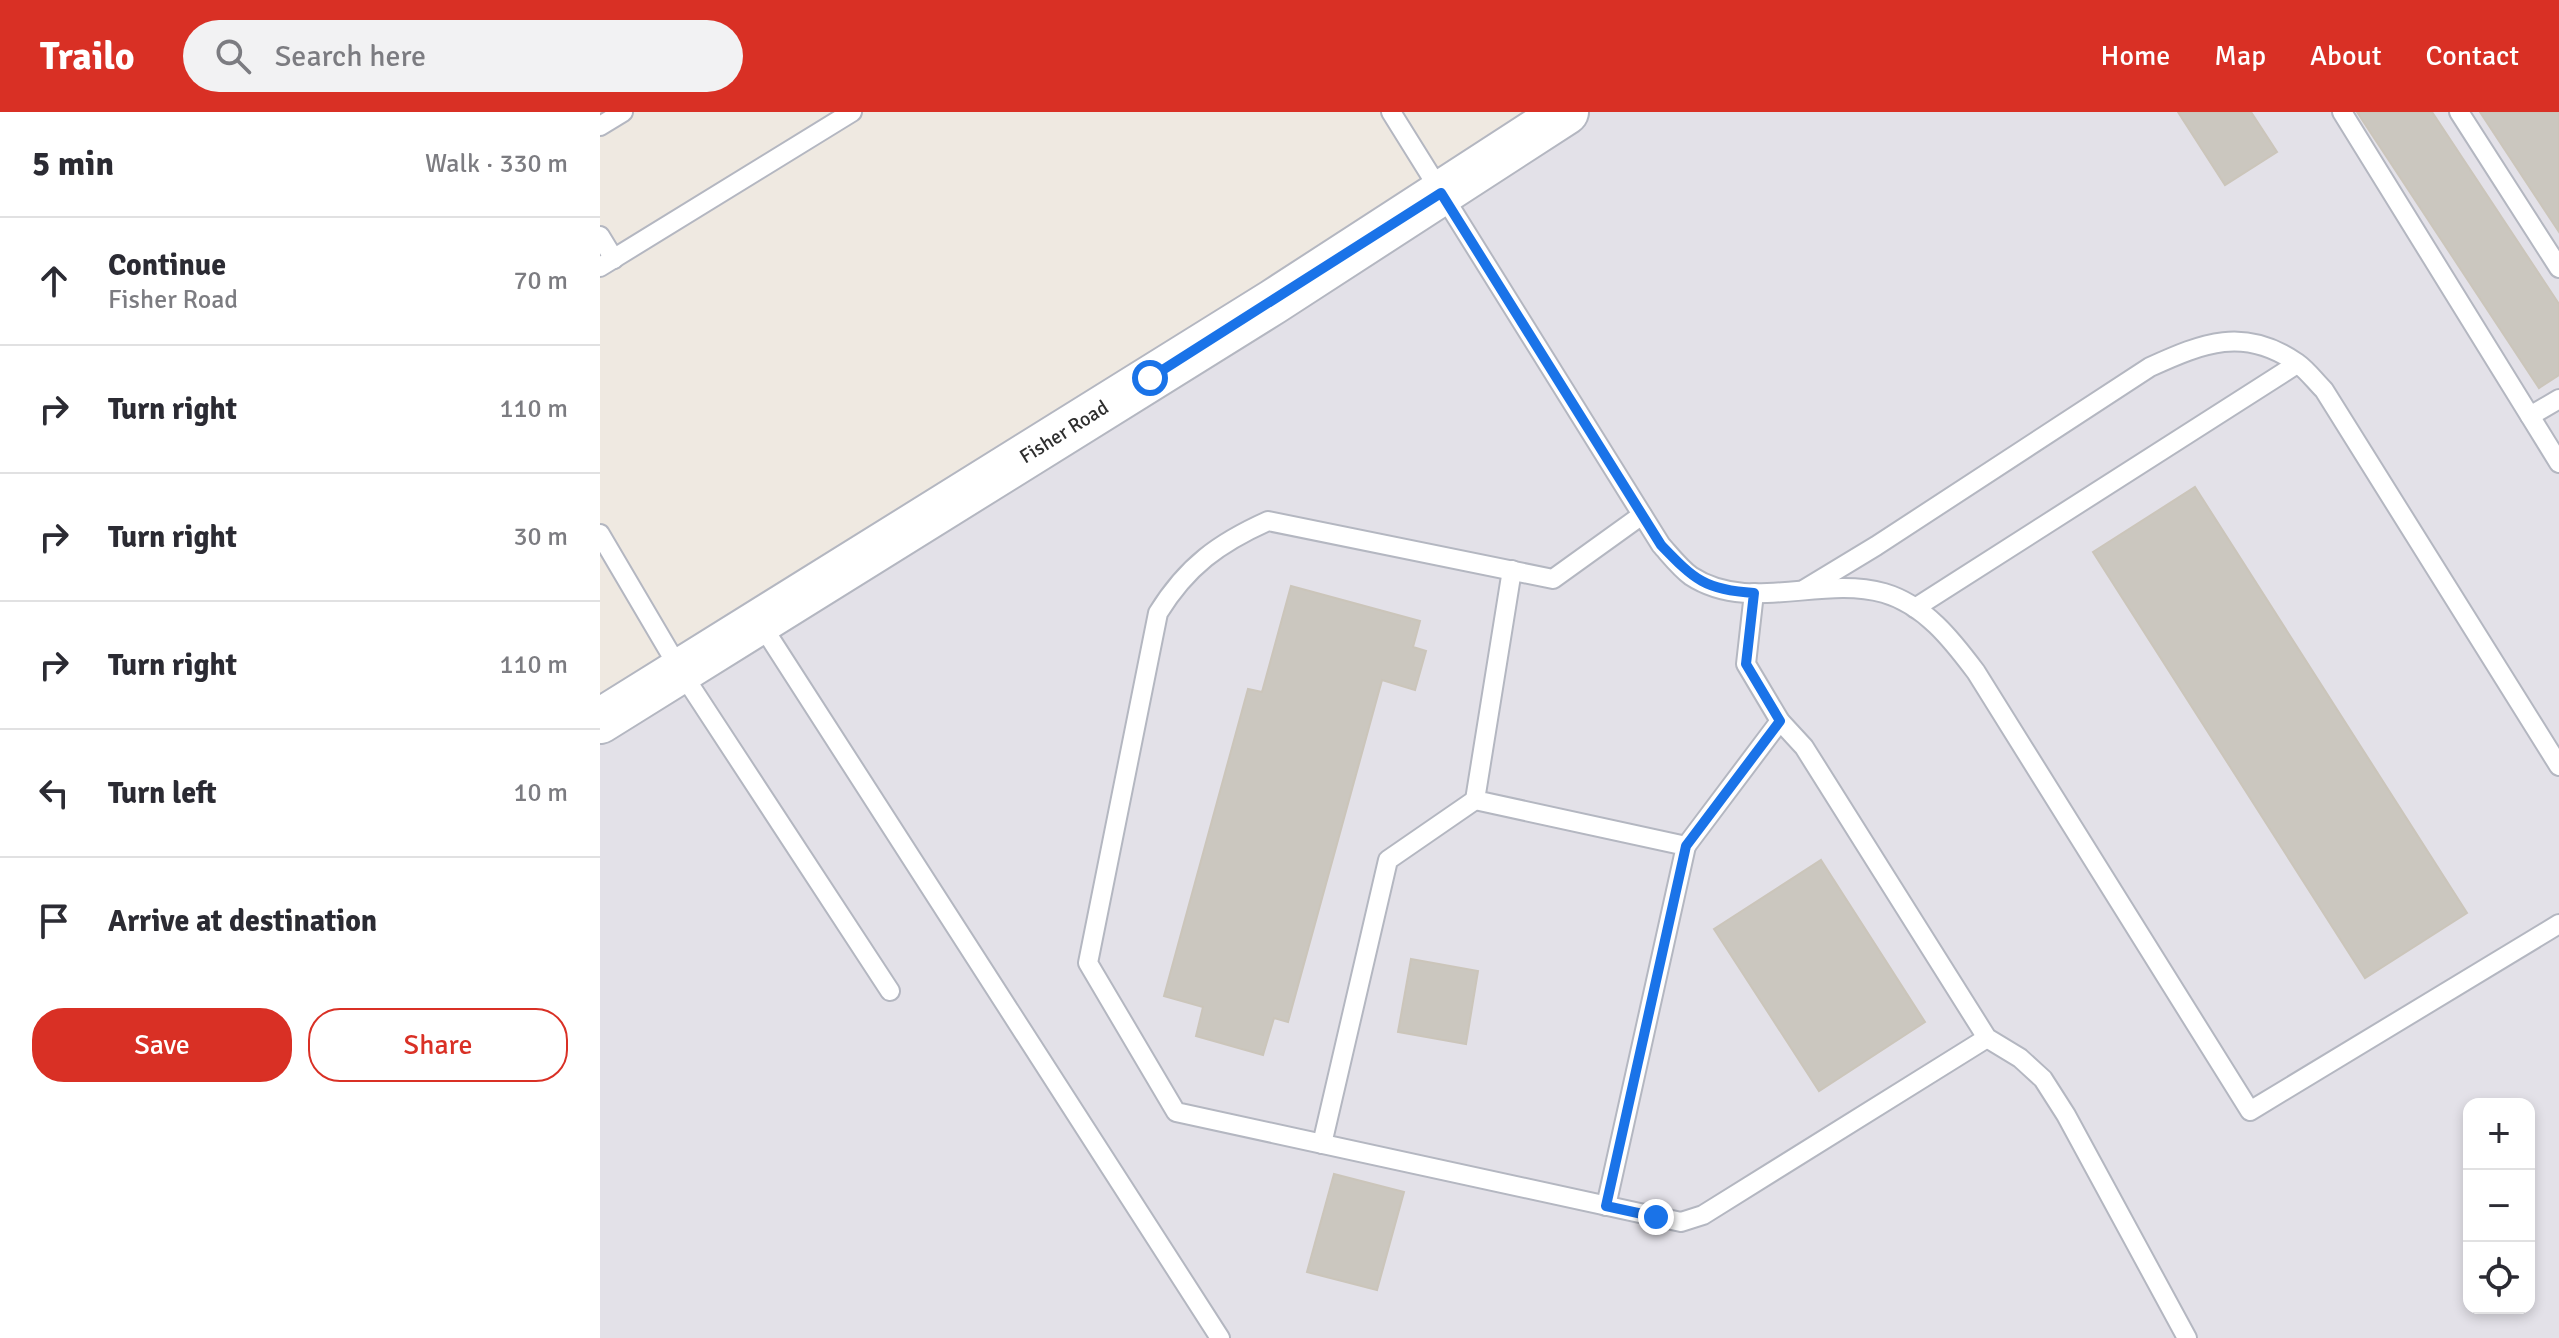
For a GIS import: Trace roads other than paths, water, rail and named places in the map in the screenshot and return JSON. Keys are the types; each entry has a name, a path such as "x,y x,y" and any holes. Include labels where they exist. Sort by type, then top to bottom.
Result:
{"main road":[{"name":"Fisher Road","path":"600,721 1273,302 1566,112"}],"lane":[{"path":"600,126 623,112"},
{"path":"600,236 607,263 852,112"},
{"path":"1391,112 1661,545 1690,575 1723,591 1754,593 1846,588 1885,594 1915,608 1947,633 1976,672 2250,1111 2559,924"},
{"path":"2342,112 2559,463"},
{"path":"2459,112 2559,268"},
{"path":"1803,590 1876,546 2150,367 2195,347 2237,340 2269,349 2297,364 2324,390 2559,766"},
{"path":"1915,608 2297,364"},
{"path":"2530,416 2559,399"},
{"path":"1642,515 1553,579 1268,521 1233,537 1197,563 1171,591 1158,613 1088,963 1176,1112 1681,1222 1703,1215 1987,1038"},
{"path":"600,534 680,670 890,991"},
{"path":"1322,1144 1388,860 1475,800 1512,570"},
{"path":"1754,593 1746,664 1780,721 1811,758 1987,1038 2020,1058 2043,1079 2066,1115 2187,1338"},
{"path":"759,621 1220,1338"},
{"path":"1606,1206 1686,846 1780,721"},
{"path":"1475,800 1686,846"}]}
